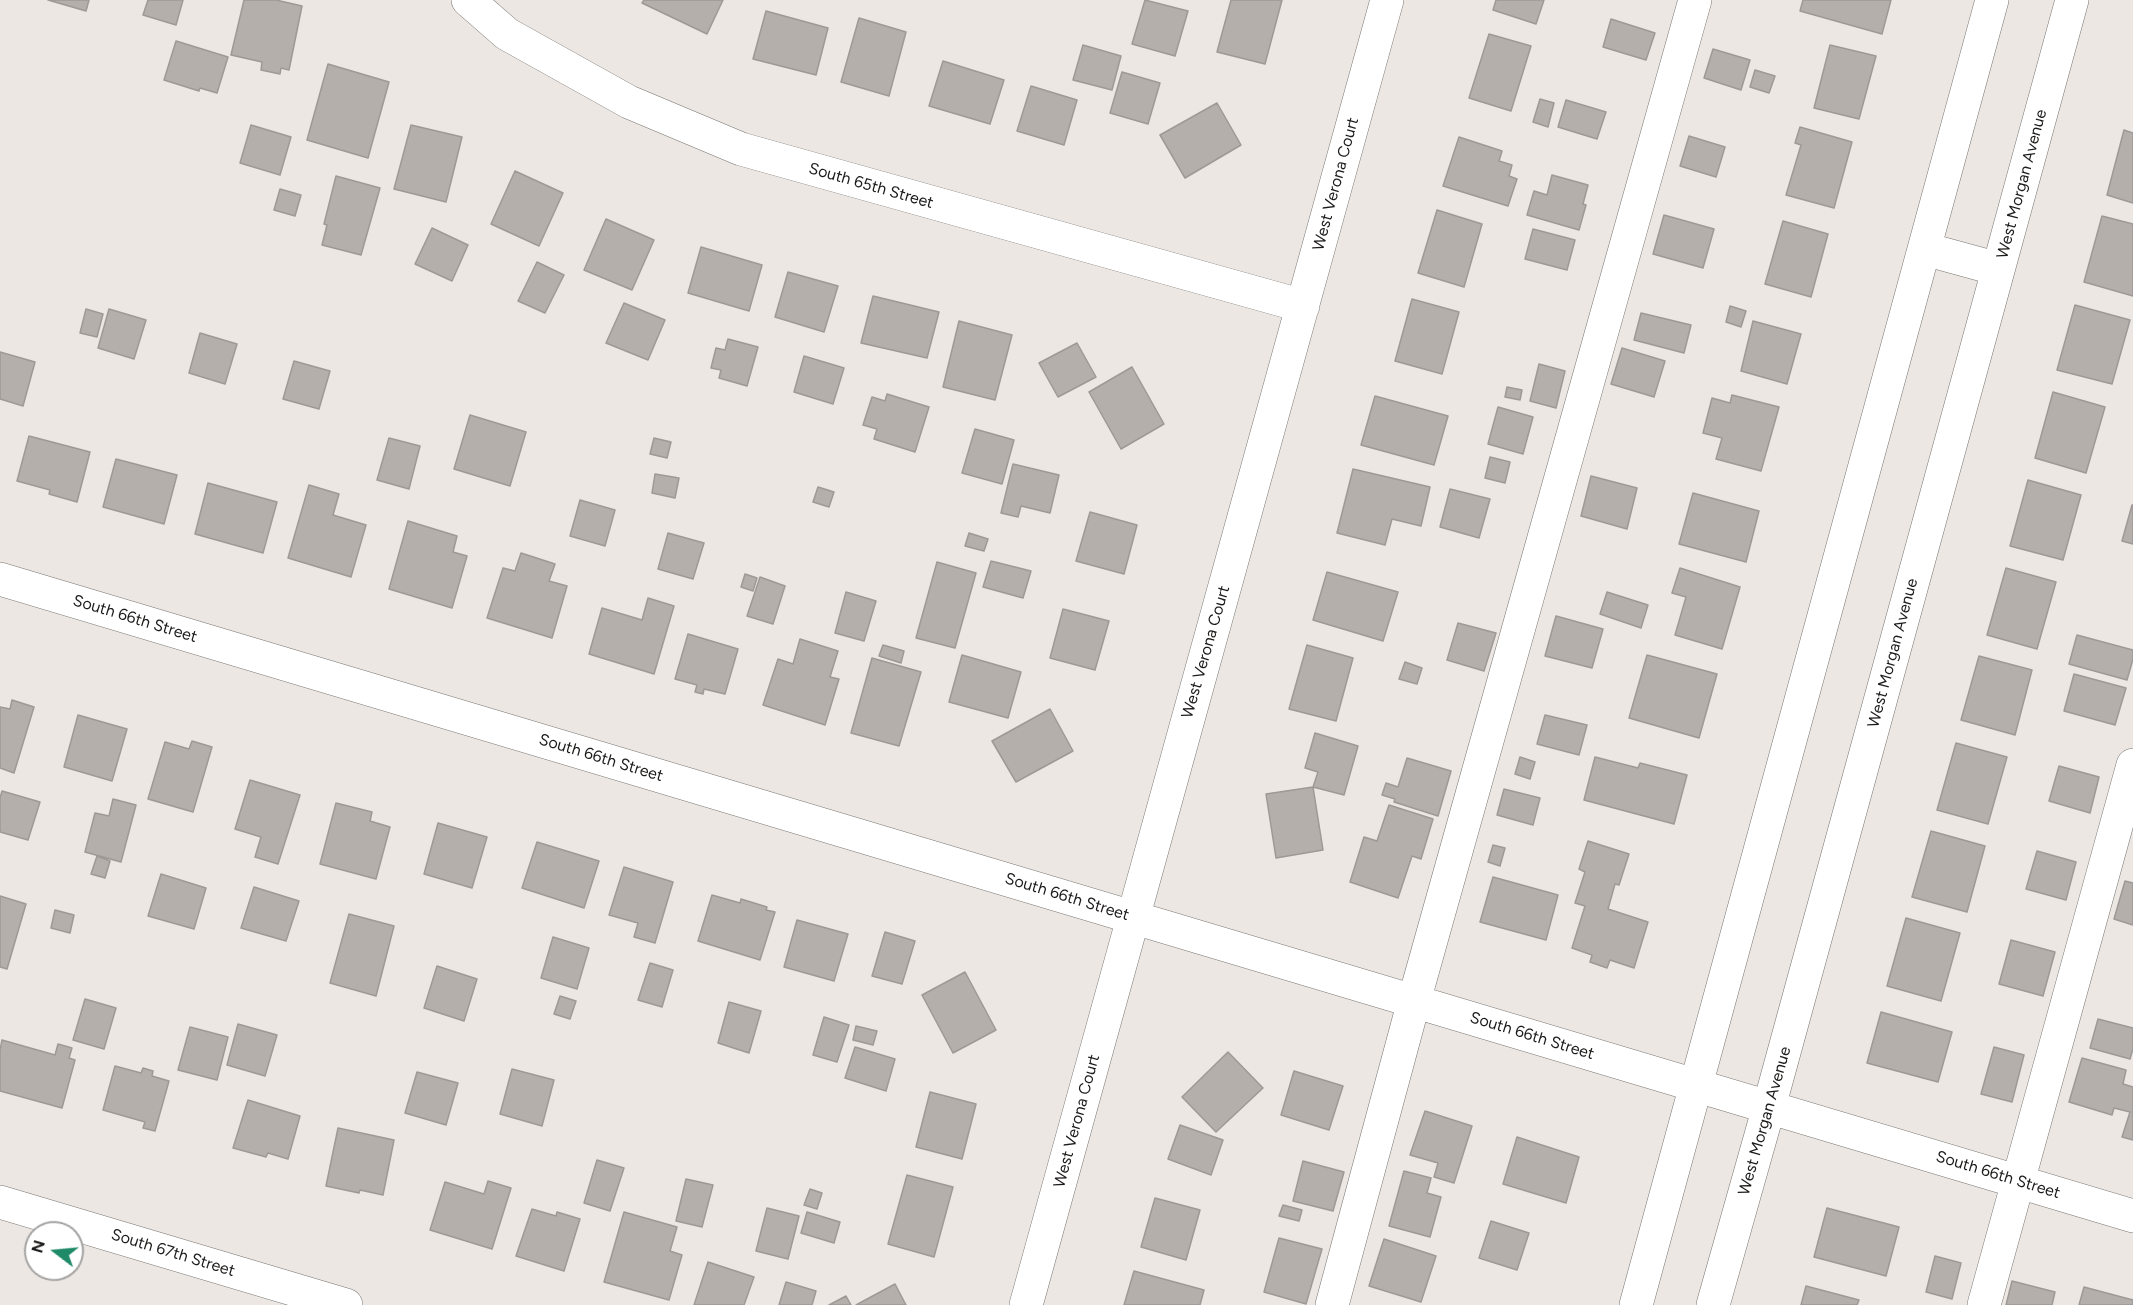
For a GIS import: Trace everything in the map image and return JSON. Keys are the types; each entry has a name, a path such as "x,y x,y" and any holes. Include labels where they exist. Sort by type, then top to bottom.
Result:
{"street":[{"name":"South 65th Street","path":"468,0 507,33 628,102 741,149 1303,306"},
{"name":"West Verona Court","path":"1026,1305 1387,0"},
{"path":"1332,1305 1414,1001 1695,0"},
{"path":"1636,1305 1992,0"},
{"name":"West Morgan Avenue","path":"1713,1305 2072,0"},
{"path":"1925,249 1998,269"},
{"name":"South 66th Street","path":"0,579 2133,1216"},
{"path":"1984,1305 2133,765"},
{"name":"South 67th Street","path":"0,1202 346,1305"}],"building":[{"path":"48,0 89,0 86,11"},
{"path":"148,0 183,0 176,25 143,15"},
{"path":"244,0 276,0 302,6 289,70 281,68 280,74 261,70 262,62 231,55"},
{"path":"644,0 723,0 707,34 642,3"},
{"path":"1145,0 1188,11 1175,56 1132,44"},
{"path":"1231,0 1282,0 1265,64 1217,52"},
{"path":"1496,0 1544,0 1536,24 1493,10"},
{"path":"1803,0 1891,0 1882,34 1800,11"},
{"path":"766,11 828,28 816,75 753,59"},
{"path":"859,18 906,32 889,96 841,82"},
{"path":"1611,19 1655,33 1646,60 1603,47"},
{"path":"1489,34 1531,46 1511,111 1469,98"},
{"path":"176,41 228,57 217,93 200,88 199,91 164,80"},
{"path":"1083,45 1121,56 1112,90 1073,80"},
{"path":"1830,45 1876,56 1859,119 1814,108"},
{"path":"1713,49 1750,60 1741,90 1704,78"},
{"path":"943,61 1004,80 990,124 929,106"},
{"path":"328,64 389,82 368,158 307,140"},
{"path":"1755,70 1775,76 1769,93 1750,87"},
{"path":"1122,72 1160,83 1148,124 1110,113"},
{"path":"1031,86 1077,100 1064,145 1017,131"},
{"path":"1540,99 1554,103 1548,127 1533,122"},
{"path":"1566,100 1606,112 1597,139 1558,127"},
{"path":"1217,103 1241,145 1185,178 1160,135"},
{"path":"251,125 291,137 280,175 240,163"},
{"path":"411,125 462,137 446,202 394,189"},
{"path":"1800,127 1852,142 1834,208 1786,195 1801,145 1795,143"},
{"path":"2124,130 2133,133 2133,203 2107,195"},
{"path":"1689,136 1725,147 1716,177 1680,166"},
{"path":"1459,137 1502,151 1499,161 1512,165 1509,176 1517,179 1508,206 1443,186"},
{"path":"515,171 563,193 539,246 491,224"},
{"path":"1552,175 1588,185 1583,204 1586,205 1579,230 1527,215 1534,191 1547,195"},
{"path":"336,176 380,188 361,255 322,245 327,225 324,224"},
{"path":"280,189 301,195 295,216 274,210"},
{"path":"1437,210 1482,224 1464,287 1418,273"},
{"path":"1664,215 1714,229 1703,268 1653,254"},
{"path":"2102,216 2133,224 2133,296 2084,282"},
{"path":"606,219 654,240 632,290 584,270"},
{"path":"1783,221 1828,234 1811,297 1765,284"},
{"path":"432,228 468,245 452,281 415,264"},
{"path":"1533,229 1575,240 1567,270 1525,259"},
{"path":"701,247 762,265 749,311 688,293"},
{"path":"537,262 564,275 545,313 518,301"},
{"path":"788,272 838,286 824,332 775,317"},
{"path":"873,296 939,312 927,358 861,343"},
{"path":"1412,299 1459,312 1442,374 1395,361"},
{"path":"624,303 665,320 648,360 606,343"},
{"path":"2075,305 2130,320 2112,384 2057,370"},
{"path":"1730,306 1746,311 1741,327 1726,322"},
{"path":"86,309 103,314 97,337 80,333"},
{"path":"109,309 146,320 134,359 98,348"},
{"path":"1641,313 1691,325 1684,353 1634,340"},
{"path":"959,321 1012,335 995,400 943,387"},
{"path":"1753,321 1801,334 1787,384 1741,371"},
{"path":"200,333 237,344 225,384 189,373"},
{"path":"728,339 758,347 747,386 719,378 721,370 711,368 716,348 725,350"},
{"path":"1077,343 1096,377 1058,397 1039,363"},
{"path":"1622,348 1665,361 1654,397 1611,384"},
{"path":"0,352 35,362 23,406 0,399"},
{"path":"804,356 844,368 833,404 794,392"},
{"path":"294,361 330,371 319,409 283,399"},
{"path":"1539,364 1565,371 1556,408 1530,401"},
{"path":"1132,367 1164,424 1121,449 1089,392"},
{"path":"1507,387 1522,390 1520,400 1505,397"},
{"path":"2053,392 2105,407 2086,473 2035,458"},
{"path":"887,394 929,407 915,452 874,439 877,429 863,425 872,397 885,401"},
{"path":"1732,395 1779,407 1761,471 1716,459 1722,438 1703,433 1712,398 1730,403"},
{"path":"1375,396 1448,416 1434,465 1361,445"},
{"path":"1498,407 1533,417 1523,454 1488,444"},
{"path":"470,415 526,432 510,486 454,469"},
{"path":"975,429 1014,440 1002,484 962,473"},
{"path":"29,436 90,452 77,502 49,494 50,490 17,481"},
{"path":"389,438 420,446 409,489 377,480"},
{"path":"654,438 671,442 667,458 650,454"},
{"path":"1490,457 1510,462 1505,483 1485,478"},
{"path":"116,459 177,475 164,524 103,507"},
{"path":"1013,464 1059,475 1050,513 1021,506 1018,517 1001,513"},
{"path":"1353,469 1430,487 1421,526 1392,519 1385,545 1337,533"},
{"path":"655,474 679,478 675,498 652,493"},
{"path":"1591,476 1637,488 1627,529 1581,516"},
{"path":"2028,480 2081,495 2063,560 2010,546"},
{"path":"208,483 277,502 263,553 195,534"},
{"path":"309,485 339,494 333,515 366,525 351,577 288,558"},
{"path":"818,487 834,492 829,507 813,502"},
{"path":"1450,489 1490,499 1479,538 1440,527"},
{"path":"1693,493 1759,511 1746,562 1679,544"},
{"path":"580,500 615,510 605,546 570,536"},
{"path":"2133,505 2133,544 2122,541"},
{"path":"1090,512 1137,525 1124,574 1076,561"},
{"path":"408,521 457,536 453,552 467,556 452,608 389,589"},
{"path":"668,533 704,543 693,579 658,569"},
{"path":"969,533 988,539 984,551 965,546"},
{"path":"521,553 555,564 549,581 567,586 552,638 487,618 503,568 515,571"},
{"path":"991,561 1031,571 1023,598 983,587"},
{"path":"937,562 976,573 955,648 916,638"},
{"path":"1680,568 1740,587 1722,649 1675,635 1686,597 1672,593"},
{"path":"2006,568 2056,582 2037,649 1987,635"},
{"path":"1327,572 1398,592 1383,641 1313,620"},
{"path":"745,574 757,578 753,591 741,587"},
{"path":"760,577 785,586 773,624 747,616"},
{"path":"846,592 876,601 864,641 835,633"},
{"path":"1607,592 1648,605 1641,628 1600,614"},
{"path":"648,598 674,606 654,674 589,654 602,608 642,620"},
{"path":"1063,609 1109,621 1095,670 1050,658"},
{"path":"1556,616 1603,629 1592,668 1545,656"},
{"path":"1458,623 1496,633 1484,671 1447,660"},
{"path":"688,634 738,649 725,694 704,689 703,694 695,692 697,685 675,679"},
{"path":"2077,635 2133,650 2127,680 2069,664"},
{"path":"800,639 838,651 830,677 839,679 825,725 763,705 778,659 793,664"},
{"path":"883,645 904,651 901,663 879,656"},
{"path":"1307,645 1353,658 1336,721 1289,709"},
{"path":"962,655 1021,672 1008,718 949,702"},
{"path":"1647,655 1717,674 1699,738 1629,718"},
{"path":"1979,656 2032,670 2015,735 1961,720"},
{"path":"872,658 921,672 899,746 851,733"},
{"path":"1405,662 1422,668 1417,684 1399,679"},
{"path":"2074,674 2126,688 2115,725 2064,711"},
{"path":"12,700 34,707 14,773 0,768 0,707 10,709"},
{"path":"1050,709 1073,751 1016,782 992,741"},
{"path":"78,715 127,729 112,781 64,767"},
{"path":"1545,715 1587,725 1579,755 1537,744"},
{"path":"1315,733 1358,746 1344,795 1313,787 1318,772 1305,768"},
{"path":"192,741 212,747 193,812 148,799 165,742 189,749"},
{"path":"1956,743 2007,757 1988,824 1937,810"},
{"path":"1520,757 1535,762 1530,779 1515,774"},
{"path":"1595,757 1638,768 1640,763 1687,775 1674,824 1584,800"},
{"path":"1407,758 1451,771 1438,816 1394,802 1395,799 1382,795 1386,783 1398,787"},
{"path":"2059,766 2099,777 2090,813 2049,801"},
{"path":"250,780 300,795 278,864 255,857 261,837 235,829"},
{"path":"1313,787 1323,850 1276,858 1266,794"},
{"path":"1504,789 1540,798 1533,825 1497,815"},
{"path":"2,791 40,802 28,840 0,832"},
{"path":"113,799 136,805 121,862 85,852 95,813 109,816"},
{"path":"336,803 372,812 370,821 390,827 376,879 320,864"},
{"path":"1389,805 1433,819 1421,859 1412,856 1398,898 1350,882 1364,837 1377,841"},
{"path":"438,823 487,837 472,888 424,874"},
{"path":"1931,831 1985,846 1967,912 1912,897"},
{"path":"1588,841 1629,854 1619,885 1615,884 1608,909 1648,922 1634,968 1610,960 1607,968 1590,962 1592,955 1572,948 1585,906 1575,903 1585,872 1579,869"},
{"path":"537,842 599,861 584,908 522,888"},
{"path":"1493,845 1505,848 1500,866 1488,862"},
{"path":"2037,851 2076,862 2066,900 2026,889"},
{"path":"97,856 110,861 105,878 91,874"},
{"path":"624,867 673,882 655,943 634,937 638,923 609,915"},
{"path":"161,874 206,888 194,929 148,916"},
{"path":"1493,877 1558,895 1546,940 1480,922"},
{"path":"2125,881 2133,883 2133,925 2114,919"},
{"path":"254,887 299,901 286,941 241,928"},
{"path":"712,895 740,903 741,899 767,907 766,910 775,912 760,960 698,941"},
{"path":"0,896 26,904 7,969 0,967"},
{"path":"55,910 74,915 70,933 51,928"},
{"path":"349,914 394,926 376,996 330,983"},
{"path":"1906,918 1960,933 1941,1001 1887,986"},
{"path":"797,920 848,934 834,981 784,967"},
{"path":"885,932 915,941 902,984 872,976"},
{"path":"553,937 589,948 577,989 541,978"},
{"path":"2011,940 2055,952 2043,996 1999,984"},
{"path":"650,963 673,970 662,1007 638,1000"},
{"path":"437,966 477,979 464,1021 424,1008"},
{"path":"965,972 996,1030 953,1053 922,995"},
{"path":"560,996 576,1001 570,1019 554,1014"},
{"path":"85,999 116,1008 104,1049 73,1040"},
{"path":"729,1002 761,1011 749,1053 718,1043"},
{"path":"1881,1012 1952,1032 1938,1082 1867,1063"},
{"path":"824,1017 849,1025 837,1062 813,1055"},
{"path":"2098,1019 2133,1028 2133,1049 2130,1059 2090,1048"},
{"path":"238,1024 277,1035 265,1076 227,1065"},
{"path":"856,1026 877,1031 873,1045 853,1040"},
{"path":"190,1027 228,1037 217,1080 178,1070"},
{"path":"2,1040 55,1055 58,1044 72,1048 69,1058 75,1060 62,1108 0,1091"},
{"path":"855,1047 895,1059 886,1091 845,1078"},
{"path":"1994,1047 2024,1055 2012,1102 1981,1094"},
{"path":"1228,1052 1263,1088 1216,1132 1182,1097"},
{"path":"2082,1058 2126,1070 2123,1084 2133,1087 2133,1140 2122,1137 2130,1112 2114,1108 2112,1115 2069,1102"},
{"path":"115,1066 141,1073 143,1068 153,1071 152,1076 169,1081 155,1131 143,1128 145,1122 103,1110"},
{"path":"512,1069 554,1080 542,1126 500,1114"},
{"path":"1294,1071 1343,1086 1329,1130 1281,1115"},
{"path":"417,1072 458,1083 446,1125 405,1113"},
{"path":"930,1092 976,1104 962,1159 916,1147"},
{"path":"248,1100 300,1116 288,1159 268,1153 266,1157 233,1148"},
{"path":"1425,1111 1472,1126 1454,1183 1434,1177 1438,1163 1410,1155"},
{"path":"1180,1125 1223,1140 1211,1175 1168,1159"},
{"path":"338,1128 394,1140 383,1195 326,1186"},
{"path":"1517,1137 1579,1157 1566,1203 1503,1184"},
{"path":"597,1160 624,1168 610,1211 584,1203"},
{"path":"1303,1161 1344,1172 1333,1211 1293,1201"},
{"path":"1404,1171 1431,1178 1427,1193 1441,1197 1430,1237 1389,1226"},
{"path":"907,1175 953,1187 934,1257 888,1244"},
{"path":"686,1179 713,1185 702,1227 676,1221"},
{"path":"488,1181 511,1188 492,1249 430,1230 445,1182 484,1194"},
{"path":"810,1189 822,1193 817,1209 804,1205"},
{"path":"1155,1198 1200,1210 1186,1260 1141,1247"},
{"path":"1283,1205 1302,1210 1299,1221 1279,1216"},
{"path":"767,1208 799,1216 788,1259 756,1251"},
{"path":"1827,1208 1899,1227 1886,1276 1814,1257"},
{"path":"532,1209 556,1216 557,1212 580,1219 564,1271 516,1256"},
{"path":"624,1212 677,1227 670,1251 682,1255 669,1300 604,1282"},
{"path":"807,1212 840,1222 834,1243 801,1233"},
{"path":"1491,1221 1529,1233 1517,1270 1479,1258"},
{"path":"1279,1238 1322,1249 1306,1304 1264,1292"},
{"path":"1384,1239 1436,1256 1421,1302 1369,1286"},
{"path":"1935,1256 1961,1263 1952,1299 1926,1292"},
{"path":"708,1262 754,1277 744,1305 694,1305"},
{"path":"1134,1271 1204,1290 1200,1305 1124,1305"},
{"path":"2012,1281 2055,1292 2052,1305 2006,1305"},
{"path":"786,1282 816,1291 812,1305 779,1305"},
{"path":"895,1284 906,1305 856,1305"},
{"path":"1806,1286 1859,1300 1857,1305 1801,1305"},
{"path":"2084,1287 2133,1300 2133,1305 2079,1305"},
{"path":"846,1296 851,1305 829,1305"}]}
